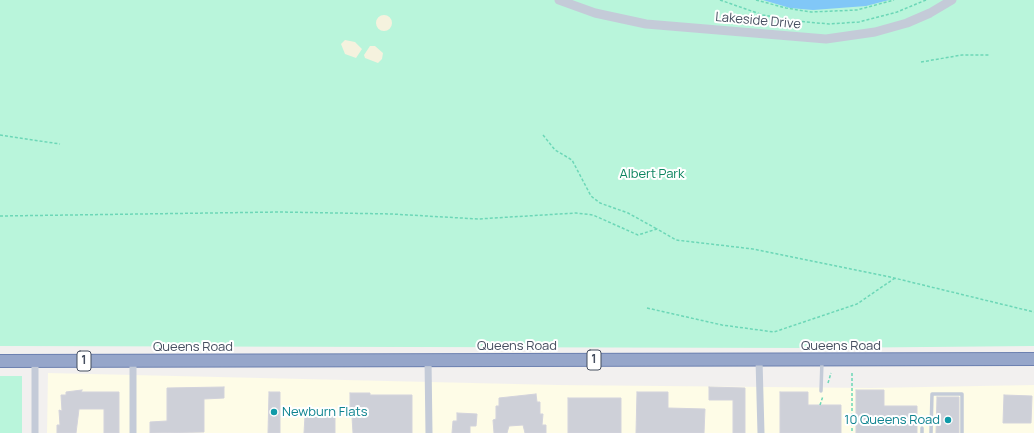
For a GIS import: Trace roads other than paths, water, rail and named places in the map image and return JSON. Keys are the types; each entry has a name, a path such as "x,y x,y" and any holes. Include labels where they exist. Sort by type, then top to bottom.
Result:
{"highway":[{"name":"Queens Road","path":"0,361 1034,359"}],"street":[{"name":"Lakeside Drive","path":"559,0 595,13 646,24 826,39 875,32 907,23 930,13 952,0"},
{"path":"428,360 428,433"},
{"path":"759,360 761,433"},
{"path":"35,361 35,433"},
{"path":"133,361 133,433"}],"lane":[{"path":"821,391 822,360"},
{"path":"931,433 932,394 962,394 962,433"},
{"path":"922,428 922,433"}],"water":[{"path":"763,0 889,0 866,6 813,10 790,8"}],"place":[{"name":"Newburn Flats","path":"274,412"},
{"name":"10 Queens Road","path":"948,420"}],"park label":[{"name":"Albert Park","path":"652,174"}]}
